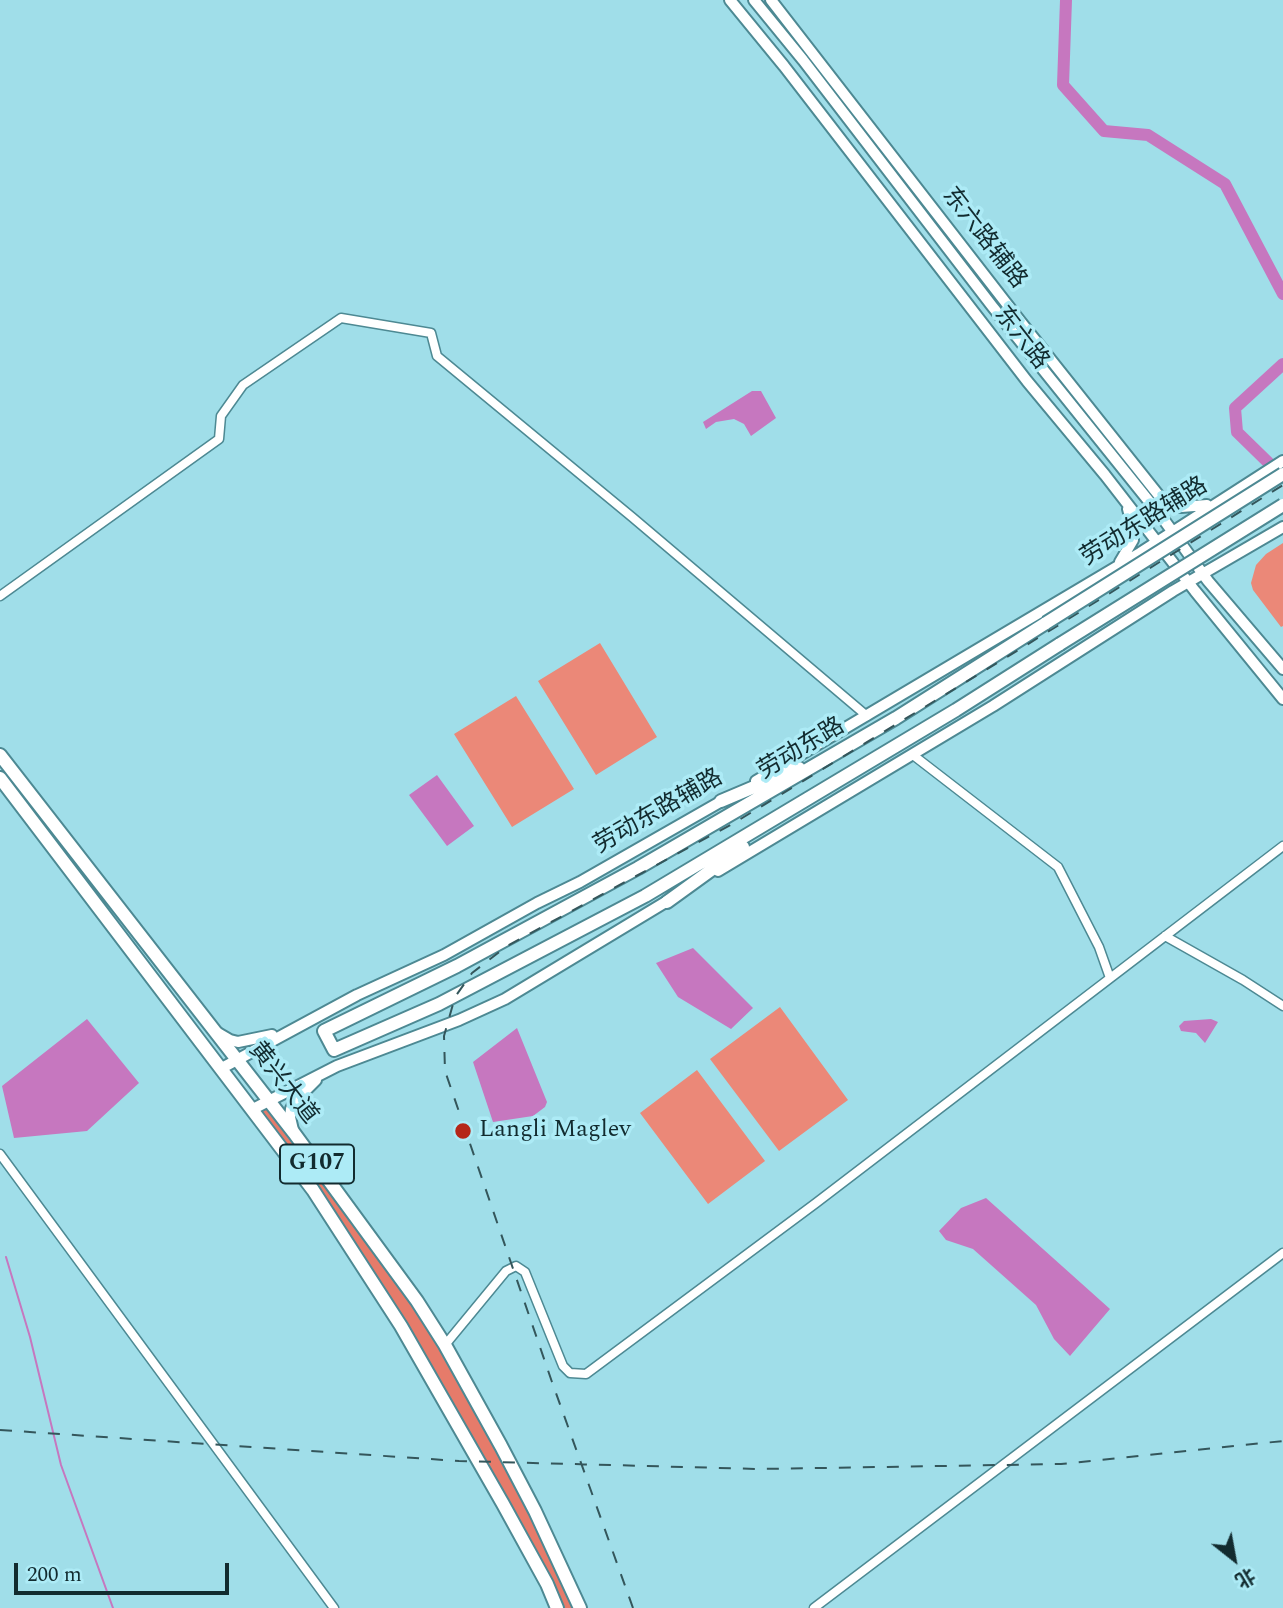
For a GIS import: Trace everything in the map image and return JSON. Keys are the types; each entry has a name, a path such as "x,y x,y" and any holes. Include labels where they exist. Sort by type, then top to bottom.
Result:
{"highway":[{"name":"劳动东路","path":"1283,474 896,718 638,868 457,966 324,1031 334,1050 439,1004 596,923 847,776 1283,505"},
{"path":"720,801 793,770 896,718"},
{"name":"黄兴大道","path":"0,755 294,1133 386,1258 445,1345 535,1511 580,1608"},
{"path":"667,902 847,776"},
{"name":"黄兴大道","path":"0,778 313,1190 401,1326 503,1504 547,1584 557,1608"}],"main road":[{"name":"东六路","path":"730,0 784,66 1027,382 1123,497 1283,699"},
{"name":"东六路","path":"754,0 1138,487 1203,574 1283,669"},
{"name":"东六路辅路","path":"771,0 1164,502"},
{"path":"891,155 894,178"},
{"name":"劳动东路辅路","path":"222,1068 580,882 867,716 1157,541 1283,461"},
{"path":"1138,487 1164,502 1190,508 1220,500"},
{"path":"1111,569 1125,555 1133,540 1132,524 1123,497"},
{"path":"253,1109 337,1066 460,1020 505,999 913,755 1188,582 1281,528"},
{"path":"212,1028 229,1040 248,1041 264,1038 335,1007"},
{"path":"294,1133 289,1117 295,1101 320,1077 337,1066"}],"street":[{"path":"0,596 219,439 221,416 243,385 341,318 430,333 437,356 867,716"},
{"path":"913,755 1058,867 1099,947 1110,978"},
{"path":"445,1345 506,1271 516,1266 525,1272 566,1370 575,1375 586,1374 816,1203 1283,846"},
{"path":"1164,936 1243,980 1283,1006"},
{"path":"0,1154 334,1608"},
{"path":"814,1608 1283,1253"}],"shaded area":[{"path":"752,391 761,391 776,418 751,436 744,424 734,419 716,422 706,429 703,422"},
{"path":"1283,543 1281,627 1253,590 1251,583 1256,565 1266,554"},
{"path":"600,643 657,737 596,775 538,681"},
{"path":"516,696 574,789 512,827 454,734"},
{"path":"437,775 474,826 447,846 409,795"},
{"path":"693,948 753,1008 731,1029 678,997 656,963"},
{"path":"780,1007 848,1100 779,1151 710,1059"},
{"path":"87,1019 139,1083 87,1131 14,1138 2,1086"},
{"path":"1211,1019 1218,1022 1205,1043 1196,1033 1181,1031 1179,1026 1184,1021"},
{"path":"517,1028 547,1102 545,1107 533,1116 493,1122 473,1062"},
{"path":"697,1070 765,1161 708,1204 640,1113"},
{"path":"262,1104 369,1243 431,1334 526,1506 572,1608 564,1608 405,1321 312,1180 259,1107"},
{"path":"986,1198 1110,1309 1070,1356 1054,1339 1036,1305 973,1249 946,1240 939,1231 961,1208"}],"waterway":[{"path":"1066,0 1063,85 1104,131 1148,135 1225,184 1283,294"},
{"path":"1281,475 1237,432 1235,408 1283,364"},
{"path":"6,1257 30,1337 61,1465 113,1608"}],"railway":[{"path":"633,1608 445,1071 444,1036 455,997 472,973 507,946 734,823 1283,485"},
{"path":"0,1430 459,1461 759,1469 1061,1464 1283,1441"}],"place":[{"name":"Langli Maglev","path":"463,1131"}]}
